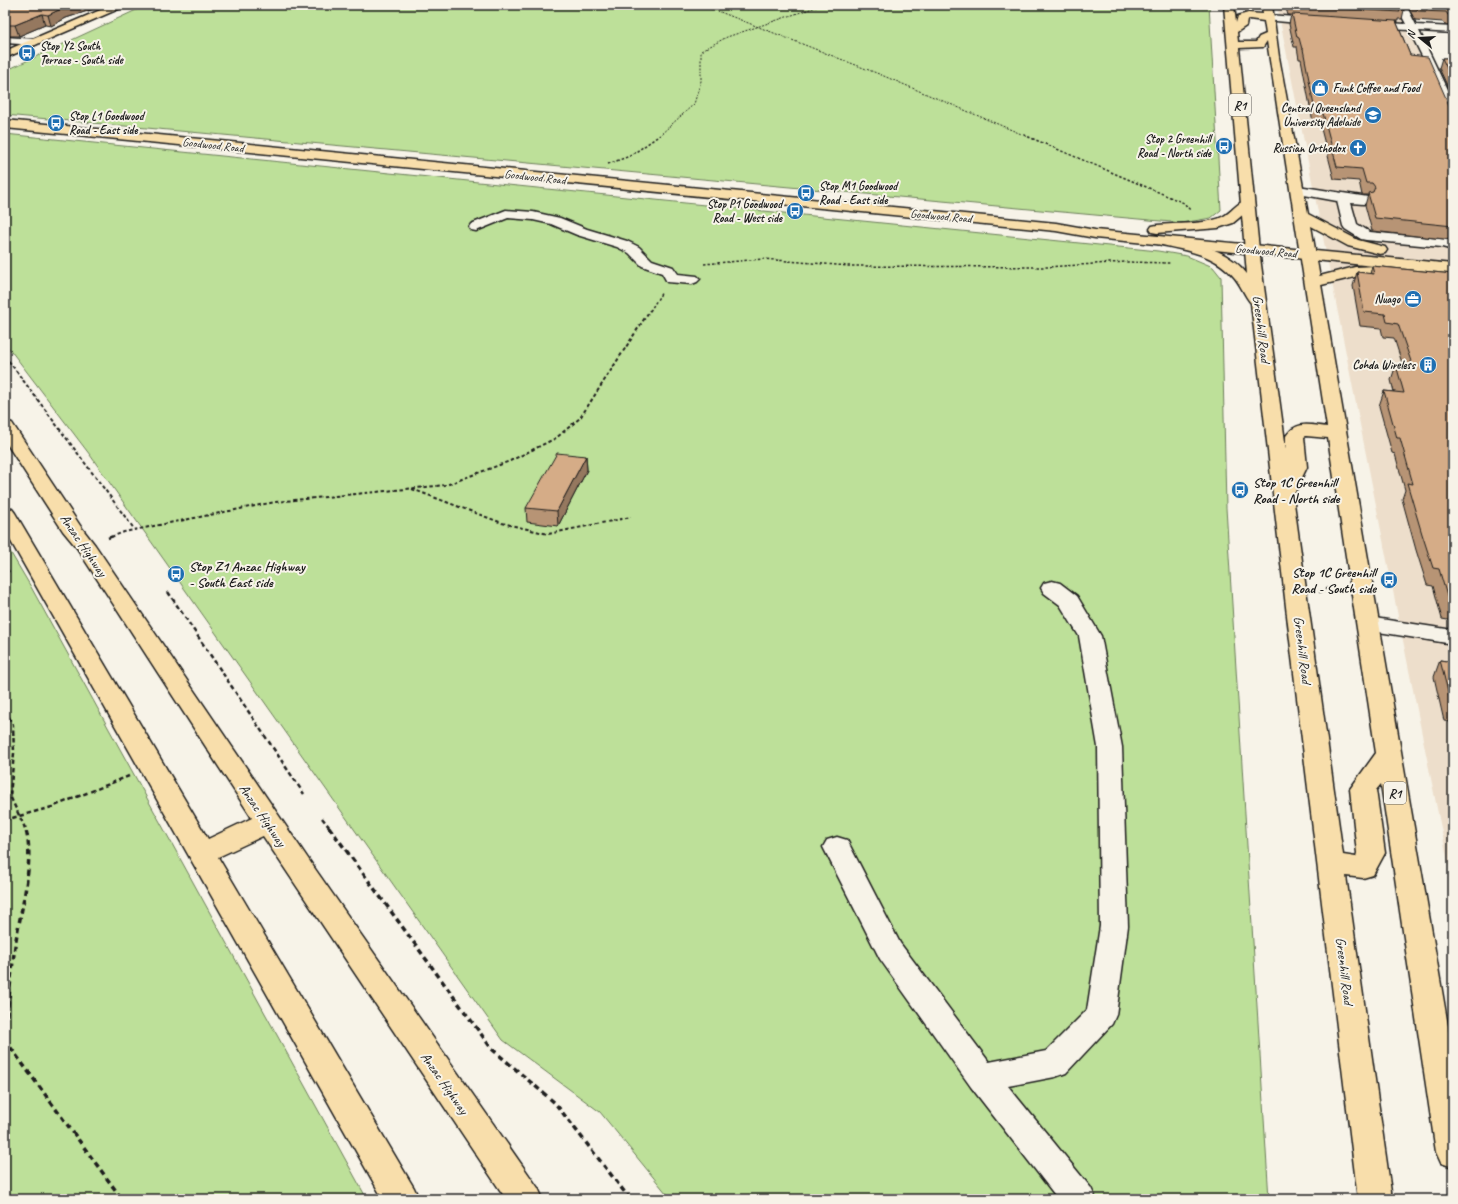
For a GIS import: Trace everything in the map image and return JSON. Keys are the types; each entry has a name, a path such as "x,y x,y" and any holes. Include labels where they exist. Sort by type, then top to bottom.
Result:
{"main road":[{"path":"5,56 120,5"},
{"name":"Greenhill Road","path":"1229,5 1241,116 1247,204 1259,304 1375,1199"},
{"name":"R1","path":"1267,5 1308,250 1453,1152"},
{"path":"1232,31 1242,24 1242,18 1248,16 1270,18"},
{"path":"1233,45 1259,45 1263,39 1271,35"},
{"name":"Goodwood Road","path":"8,125 703,194 1056,227 1095,234 1163,241 1252,244"},
{"path":"1136,229 1188,228 1213,225 1228,220 1247,204"},
{"path":"1302,216 1353,243 1380,250"},
{"name":"Goodwood Road","path":"1056,227 1092,226 1136,229 1252,244 1449,265"},
{"path":"1163,241 1207,252 1220,257 1234,267 1259,304"},
{"name":"Goodwood Road","path":"1308,250 1380,250 1449,265"},
{"path":"1313,282 1355,272 1411,272 1449,265"},
{"name":"Anzac Highway","path":"5,427 268,822 426,1056 526,1199"},
{"path":"1284,494 1297,467 1294,436 1301,430 1337,433"},
{"path":"5,513 402,1199"},
{"path":"1331,864 1363,868 1372,853 1363,790 1389,754"},
{"path":"202,853 268,822"}],"street":[{"path":"1402,5 1430,62 1453,115"},
{"path":"1270,18 1327,22"},
{"path":"1358,24 1453,30"},
{"path":"5,40 35,42"},
{"path":"1430,62 1445,64"},
{"path":"1298,190 1363,200"},
{"path":"1343,198 1350,226 1366,236 1444,243 1453,246"},
{"path":"476,226 506,214 533,216 555,221 582,232 622,244 634,250 647,263 668,270 672,279 692,279"},
{"path":"982,1077 1056,1063 1102,1015 1114,926 1110,747 1090,636 1069,601 1052,588"},
{"path":"1368,624 1453,637"},
{"path":"836,847 890,951 982,1077 1079,1199"}],"path":[{"path":"697,5 714,10 879,74 1184,203 1192,211"},
{"path":"714,10 729,5"},
{"path":"608,164 630,156 662,134 694,104 701,81 701,51 727,37 822,5"},
{"path":"120,534 274,502 446,485 470,478 542,447 572,428 600,389 666,286 662,276 668,270 682,266 758,259 849,266 1047,267 1126,262 1176,263"},
{"path":"5,356 135,531"},
{"path":"411,489 502,523 548,534 631,517"},
{"path":"5,572 9,571"},
{"path":"168,592 304,794"},
{"path":"5,710 13,725 14,753 10,796 21,817 28,836 28,859 23,906 15,945 5,1035"},
{"path":"5,820 21,817 72,800 152,766"},
{"path":"322,818 492,1049 555,1103 630,1199"},
{"path":"5,1040 122,1199"}],"shaded area":[{"path":"1277,5 1397,5 1453,130 1453,887 1397,611"}],"green space":[{"path":"147,5 1209,5 1221,210 1211,218 1182,223 5,115 5,71"},
{"path":"5,134 1158,251 1187,256 1213,267 1221,277 1226,508 1269,1199 671,1199 600,1112 503,1040 90,455 5,343"},
{"path":"5,543 31,587 367,1199 5,1199"}],"building":[{"path":"5,5 71,5 48,15 42,14 15,25 5,25"},
{"path":"1290,5 1402,5 1404,10 1399,9 1400,12"},
{"path":"1415,5 1453,5 1453,16 1448,15 1446,12 1418,11"},
{"path":"1292,14 1396,21 1410,55 1428,57 1449,105 1453,109 1453,226 1375,218 1368,193 1373,192 1375,187 1372,183 1366,183 1362,169 1337,167 1323,113 1315,111 1303,49 1299,38 1297,37"},
{"path":"1442,58 1453,58 1453,81"},
{"path":"1372,266 1453,274 1453,603 1449,603 1439,569 1433,568 1407,483 1413,484 1400,438 1397,438 1384,391 1404,393 1396,365 1413,367 1398,324 1387,322 1385,314 1364,312 1357,272 1374,274"},
{"path":"557,453 586,456 557,511 526,508"},
{"path":"1440,660 1453,662 1453,704 1451,704"}],"place":[{"name":"Stop Y2 South Terrace - South side","path":"27,53"},
{"name":"Funk Coffee and Food","path":"1320,88"},
{"name":"Central Queensland University Adelaide","path":"1373,115"},
{"name":"Stop L1 Goodwood Road - East side","path":"56,123"},
{"name":"Stop 2 Greenhill Road - North side","path":"1224,146"},
{"name":"Russian Orthodox","path":"1358,148"},
{"name":"Stop M1 Goodwood Road - East side","path":"806,193"},
{"name":"Stop P1 Goodwood Road - West side","path":"795,211"},
{"name":"Nuago","path":"1413,299"},
{"name":"Cohda Wireless","path":"1428,365"},
{"name":"Stop 1C Greenhill Road - North side","path":"1240,490"},
{"name":"Stop Z1 Anzac Highway - South East side","path":"176,574"},
{"name":"Stop 1C Greenhill Road - South side","path":"1389,580"}]}
